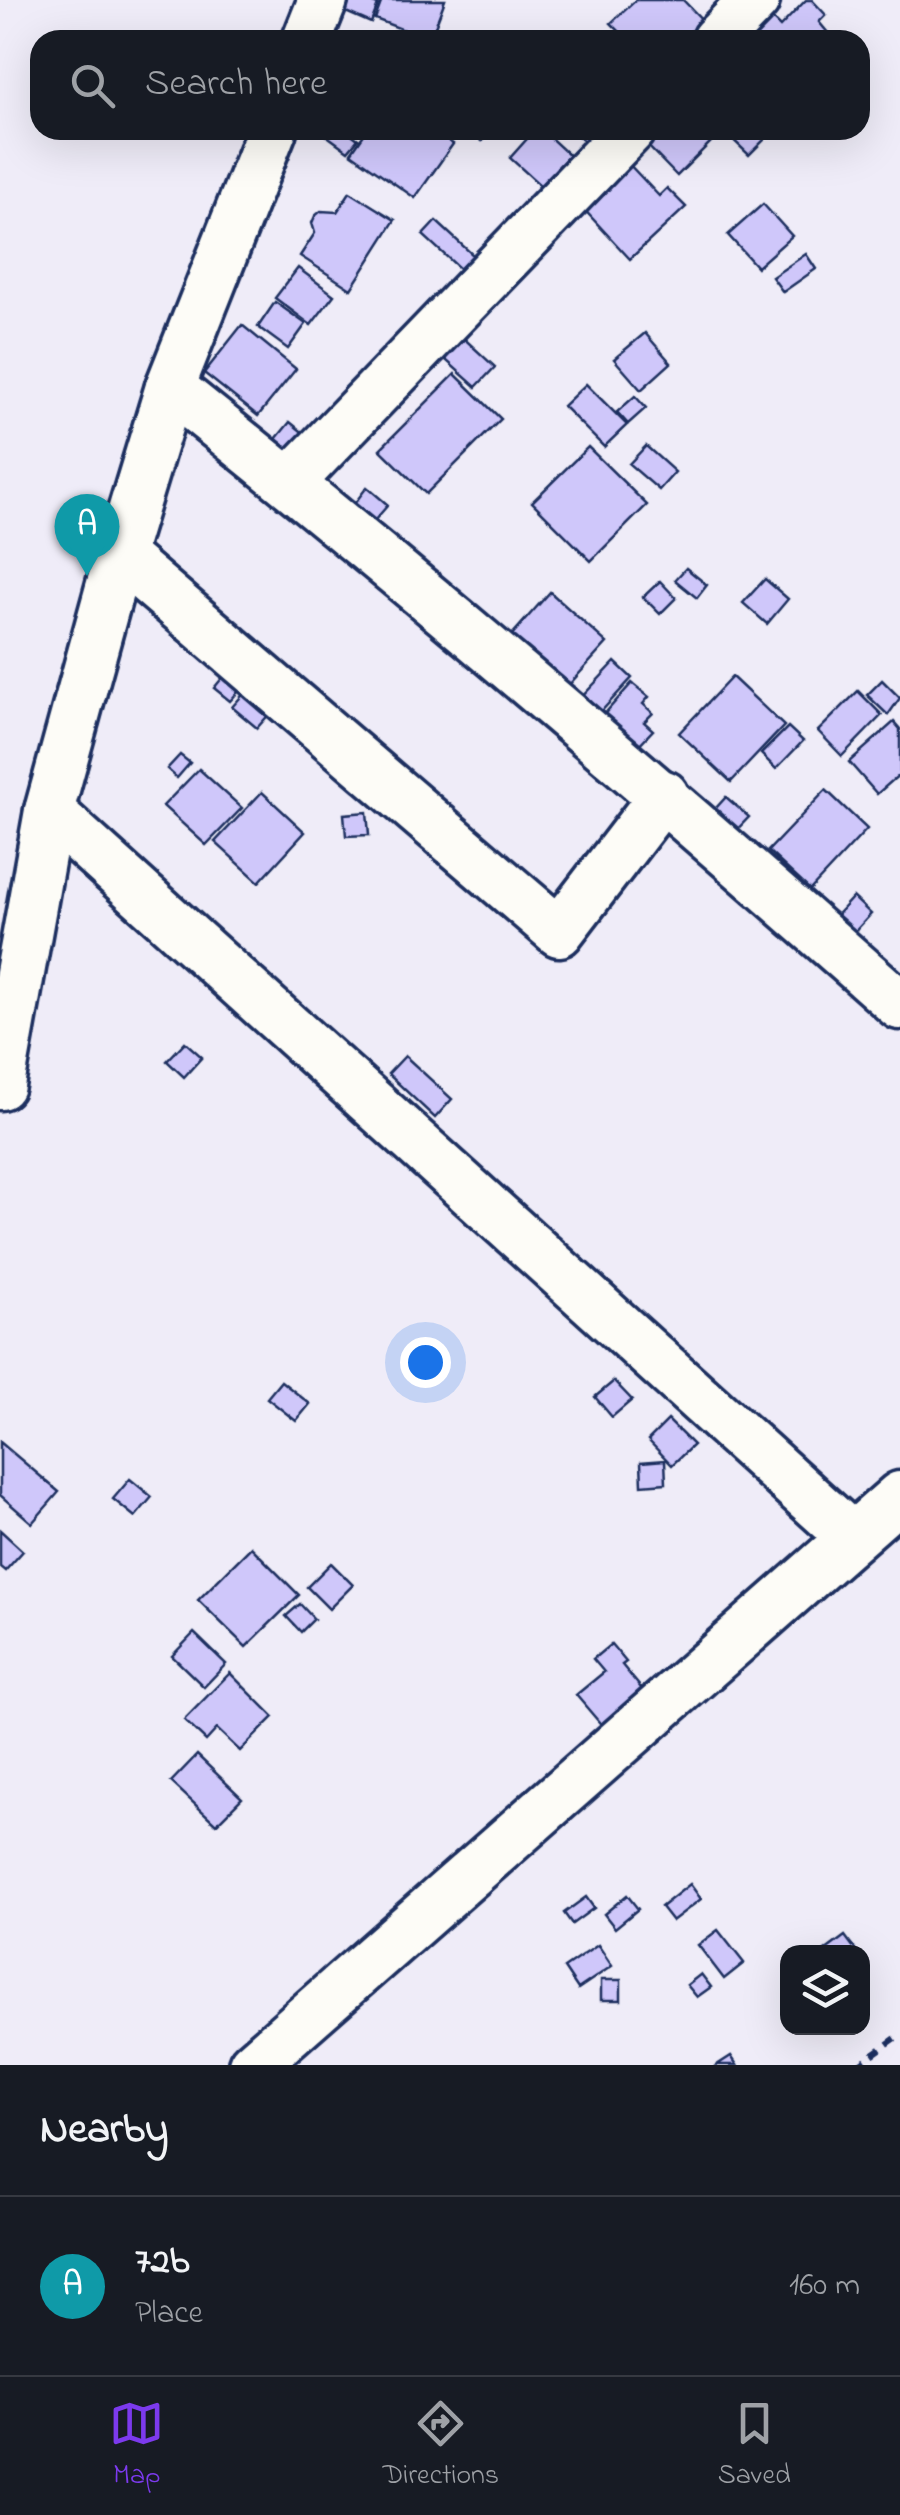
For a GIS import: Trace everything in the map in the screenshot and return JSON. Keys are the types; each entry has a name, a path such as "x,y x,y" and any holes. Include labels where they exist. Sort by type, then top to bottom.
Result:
{"street":[{"path":"312,30 323,0"},
{"path":"1,1073 49,811 119,556 170,386 268,140"},
{"path":"290,482 620,140"},
{"path":"170,386 664,795 900,1005"},
{"path":"119,556 558,932 664,795"},
{"path":"49,811 852,1537"},
{"path":"253,2065 900,1496"}],"path":[{"path":"858,2065 900,2035"}],"building":[{"path":"343,0 365,0 378,5 371,23 339,9"},
{"path":"382,0 445,0 434,30 404,30 375,19"},
{"path":"636,0 683,0 708,26 704,30 618,30 611,23"},
{"path":"806,0 812,0 826,15 819,22 826,30 752,30 768,15 780,27"},
{"path":"333,140 357,140 348,151"},
{"path":"360,140 447,140 453,144 415,198 351,153"},
{"path":"526,140 553,140 569,155 541,186 510,158"},
{"path":"642,140 713,140 677,176"},
{"path":"733,140 764,140 749,155"},
{"path":"627,162 659,196 667,188 686,207 630,259 580,205"},
{"path":"350,192 395,220 351,289 300,256 315,233 315,216 321,211 337,212"},
{"path":"763,204 792,236 757,267 728,235"},
{"path":"436,221 473,255 460,269 423,235"},
{"path":"806,254 816,269 783,292 772,277"},
{"path":"298,268 334,295 311,325 275,298"},
{"path":"275,302 306,324 288,349 258,327"},
{"path":"242,325 296,369 258,416 204,373"},
{"path":"457,332 495,367 476,387 438,353"},
{"path":"645,333 671,363 641,390 614,359"},
{"path":"455,374 501,419 426,494 380,449"},
{"path":"586,384 627,425 604,447 563,406"},
{"path":"635,396 646,408 628,424 617,412"},
{"path":"290,422 311,439 297,456 276,439"},
{"path":"646,446 675,472 659,490 629,464"},
{"path":"588,447 647,505 591,561 532,502"},
{"path":"367,487 388,505 374,521 354,504"},
{"path":"686,568 707,585 697,598 675,580"},
{"path":"765,579 788,599 767,624 743,603"},
{"path":"660,581 676,598 660,614 643,597"},
{"path":"550,592 607,643 567,687 511,636"},
{"path":"615,662 632,678 596,717 578,701"},
{"path":"228,671 244,685 230,701 214,688"},
{"path":"732,677 784,726 731,782 679,733"},
{"path":"882,680 900,698 888,715 867,695"},
{"path":"632,683 649,697 643,704 653,713 644,722 653,730 634,750 600,719"},
{"path":"247,690 272,711 257,728 232,707"},
{"path":"858,691 882,715 842,756 818,731"},
{"path":"894,722 900,729 900,774 877,794 849,762"},
{"path":"788,727 803,741 776,769 761,754"},
{"path":"180,755 190,763 177,778 167,769"},
{"path":"199,769 242,808 206,845 163,806"},
{"path":"826,790 867,829 810,890 768,851"},
{"path":"262,792 305,832 259,882 215,842"},
{"path":"726,797 749,817 728,839 706,819"},
{"path":"367,812 369,835 346,836 344,814"},
{"path":"853,897 871,914 849,938 831,921"},
{"path":"185,1042 202,1057 184,1077 167,1061"},
{"path":"405,1056 452,1099 435,1118 388,1074"},
{"path":"281,1381 310,1404 296,1421 267,1398"},
{"path":"614,1381 632,1400 612,1417 595,1397"},
{"path":"668,1420 693,1445 672,1465 648,1440"},
{"path":"0,1442 59,1492 32,1523 0,1495"},
{"path":"665,1460 666,1483 642,1485 641,1462"},
{"path":"130,1479 152,1497 135,1517 113,1499"},
{"path":"0,1530 23,1551 5,1571 0,1567"},
{"path":"251,1547 299,1595 246,1647 198,1600"},
{"path":"331,1563 353,1585 329,1609 307,1587"},
{"path":"300,1604 314,1619 301,1632 286,1616"},
{"path":"194,1633 226,1664 204,1687 172,1656"},
{"path":"611,1644 626,1662 622,1665 646,1694 605,1729 576,1695 604,1672 593,1659"},
{"path":"230,1673 274,1717 240,1751 217,1729 206,1741 184,1720"},
{"path":"197,1755 242,1798 216,1824 171,1782"},
{"path":"690,1884 701,1899 672,1921 661,1907"},
{"path":"627,1895 638,1909 615,1928 604,1914"},
{"path":"586,1897 594,1908 572,1924 564,1913"},
{"path":"718,1930 744,1963 724,1979 698,1945"},
{"path":"845,1936 852,1945 833,1945"},
{"path":"598,1945 612,1966 578,1989 564,1968"},
{"path":"701,1974 711,1987 697,1997 687,1985"},
{"path":"601,1980 621,1980 621,2000 601,2000"},
{"path":"731,2056 737,2065 717,2065"}],"place":[{"name":"72b","path":"87,576"}]}
